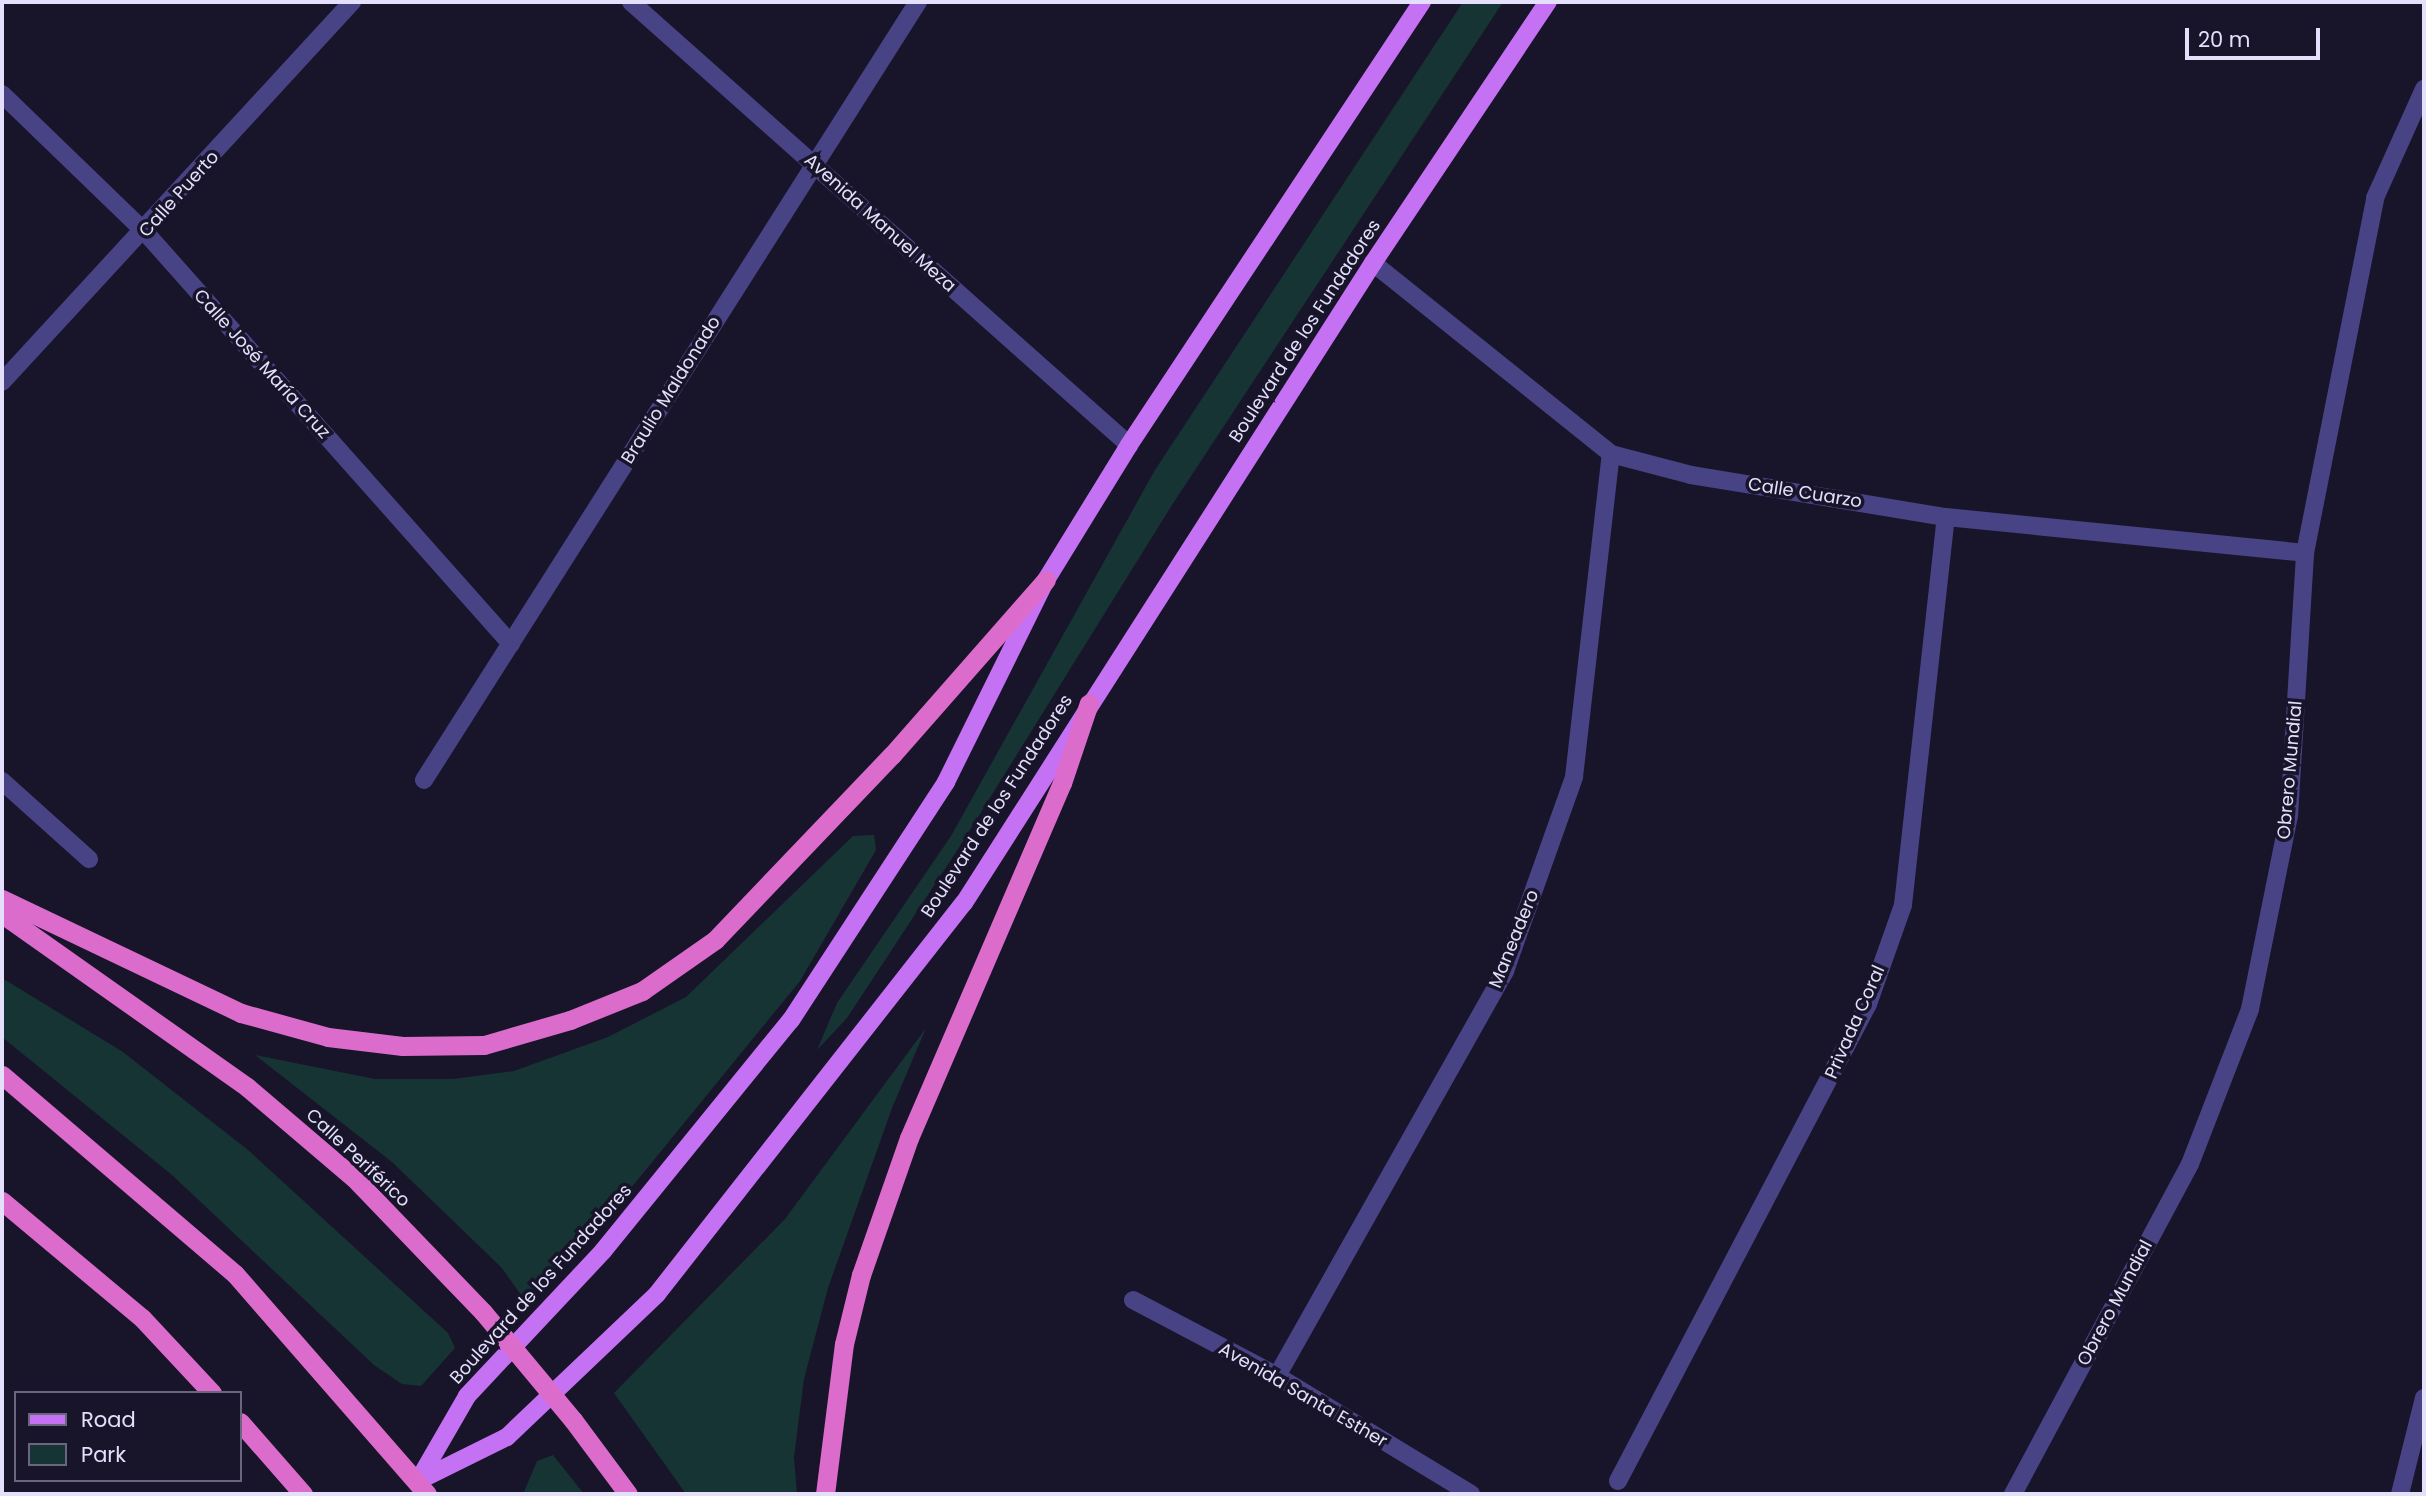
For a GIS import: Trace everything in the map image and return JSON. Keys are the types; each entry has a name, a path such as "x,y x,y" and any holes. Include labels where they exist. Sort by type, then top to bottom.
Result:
{"highway":[{"path":"2,899 241,1013 328,1037 402,1046 484,1045 570,1020 642,991 715,940 892,755 1046,580"},
{"path":"825,1494 844,1345 862,1275 909,1138 1062,783 1089,703"},
{"name":"Calle Periférico","path":"2,914 247,1087 354,1178 483,1312 573,1420 628,1494"},
{"path":"2,1075 235,1274 422,1488"},
{"path":"2,1201 142,1318 210,1391"},
{"path":"242,1424 303,1494"}],"main road":[{"name":"Boulevard de los Fundadores","path":"422,1488 467,1396 603,1251 792,1020 946,782 1046,580 1129,445 1422,2"},
{"name":"Boulevard de los Fundadores","path":"422,1488 507,1437 657,1294 964,903 1089,703 1373,262 1548,2"}],"street":[{"name":"Calle Puerto","path":"2,382 145,232 352,2"},
{"name":"Avenida Manuel Meza","path":"631,2 1129,445"},
{"name":"Braulio Maldonado","path":"424,780 918,2"},
{"name":"Obrero Mundial","path":"2013,1494 2190,1164 2250,1009 2289,816 2305,553 2375,198 2424,89"},
{"name":"Calle José María Cruz","path":"2,94 145,232 511,644"},
{"name":"Calle Cuarzo","path":"1373,262 1611,454 1690,475 1946,517 2305,553"},
{"name":"Maneadero","path":"1277,1376 1505,971 1574,777 1611,454"},
{"name":"Privada Coral","path":"1618,1481 1868,1004 1903,905 1946,517"},
{"path":"2,781 89,859"},
{"name":"Avenida Santa Esther","path":"1133,1300 1277,1376 1471,1494"},
{"path":"2400,1494 2424,1398"}],"green space":[{"path":"1463,2 1503,2 1172,505 960,846 847,1018 817,1050 837,1003 951,836 1155,470"},
{"path":"874,835 876,850 800,981 622,1199 525,1301 502,1268 392,1162 255,1055 375,1079 453,1079 514,1071 608,1037 686,997 853,836"},
{"path":"2,978 123,1052 248,1150 448,1333 455,1348 421,1386 402,1384 374,1365 172,1175 2,1037"},
{"path":"926,1028 892,1108 828,1288 804,1379 794,1457 797,1494 686,1494 614,1393 785,1219"},
{"path":"553,1455 584,1494 523,1494 537,1461"}]}
